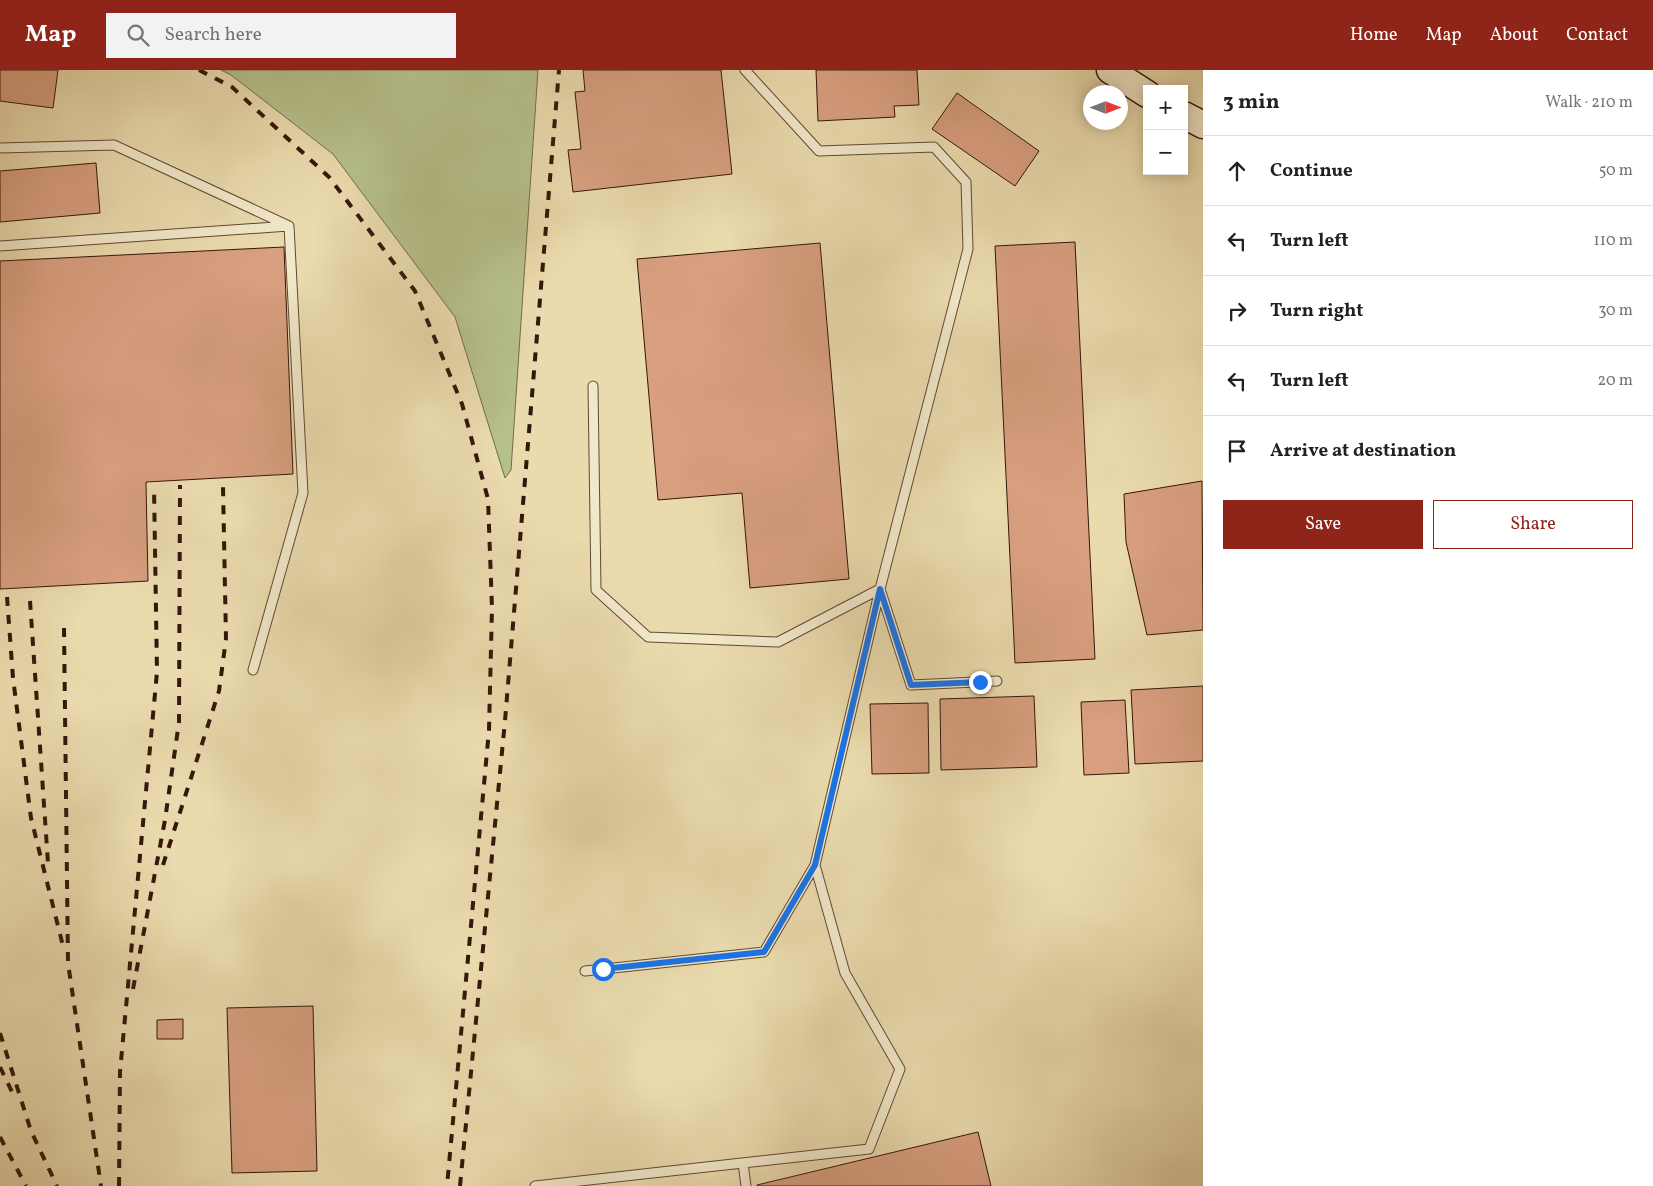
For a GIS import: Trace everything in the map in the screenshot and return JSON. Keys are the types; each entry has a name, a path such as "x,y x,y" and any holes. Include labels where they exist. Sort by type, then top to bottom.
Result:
{"street":[{"path":"1110,70 1143,91"},
{"path":"1188,117 1203,125"}],"lane":[{"path":"585,970 764,952 815,865 880,589 968,249 966,182 934,147 819,150 745,70"},
{"path":"0,148 114,145 289,226"},
{"path":"0,246 289,226"},
{"path":"253,670 303,494 289,226"},
{"path":"593,386 596,590 648,637 778,642 880,589"},
{"path":"880,589 911,685 997,681"},
{"path":"535,1186 869,1149 900,1069 845,973 815,865"},
{"path":"743,1163 746,1186"}],"green space":[{"path":"221,70 538,70 511,470 505,478 455,317 333,154 231,75"}],"building":[{"path":"0,70 58,70 53,108 0,101"},
{"path":"583,70 721,70 732,174 573,192 568,150 581,149 575,92 585,91"},
{"path":"816,70 917,70 919,105 894,106 895,117 818,121"},
{"path":"957,93 1039,151 1015,186 932,129"},
{"path":"96,163 100,213 0,222 0,171"},
{"path":"1075,242 1095,659 1015,663 995,246"},
{"path":"820,243 849,579 750,588 742,493 658,500 637,259"},
{"path":"284,247 293,474 146,482 148,581 0,589 0,261"},
{"path":"1202,481 1203,630 1147,635 1126,542 1124,494"},
{"path":"1203,686 1203,761 1135,764 1131,690"},
{"path":"1034,696 1037,767 941,770 940,699"},
{"path":"1125,700 1129,773 1084,775 1081,702"},
{"path":"928,703 929,773 872,774 870,704"},
{"path":"313,1006 317,1171 232,1173 227,1008"},
{"path":"183,1019 183,1039 157,1039 157,1020"},
{"path":"978,1132 991,1186 757,1186 757,1185"}],"railway":[{"path":"199,70 232,87 329,177 415,291 462,404 488,499 492,608 489,730 447,1186"},
{"path":"460,1186 505,721 559,70"},
{"path":"133,989 165,820 179,722 180,485"},
{"path":"119,1186 120,1072 157,672 154,487"},
{"path":"163,865 219,691 226,639 223,487"},
{"path":"7,597 13,678 31,818 63,946"},
{"path":"30,601 48,863"},
{"path":"64,628 68,963 101,1186"},
{"path":"0,1033 31,1131 57,1186"},
{"path":"0,1067 14,1096"},
{"path":"0,1137 26,1186"}],"route":[{"path":"603,969 764,952 815,865 880,589 911,685 980,682"}]}
